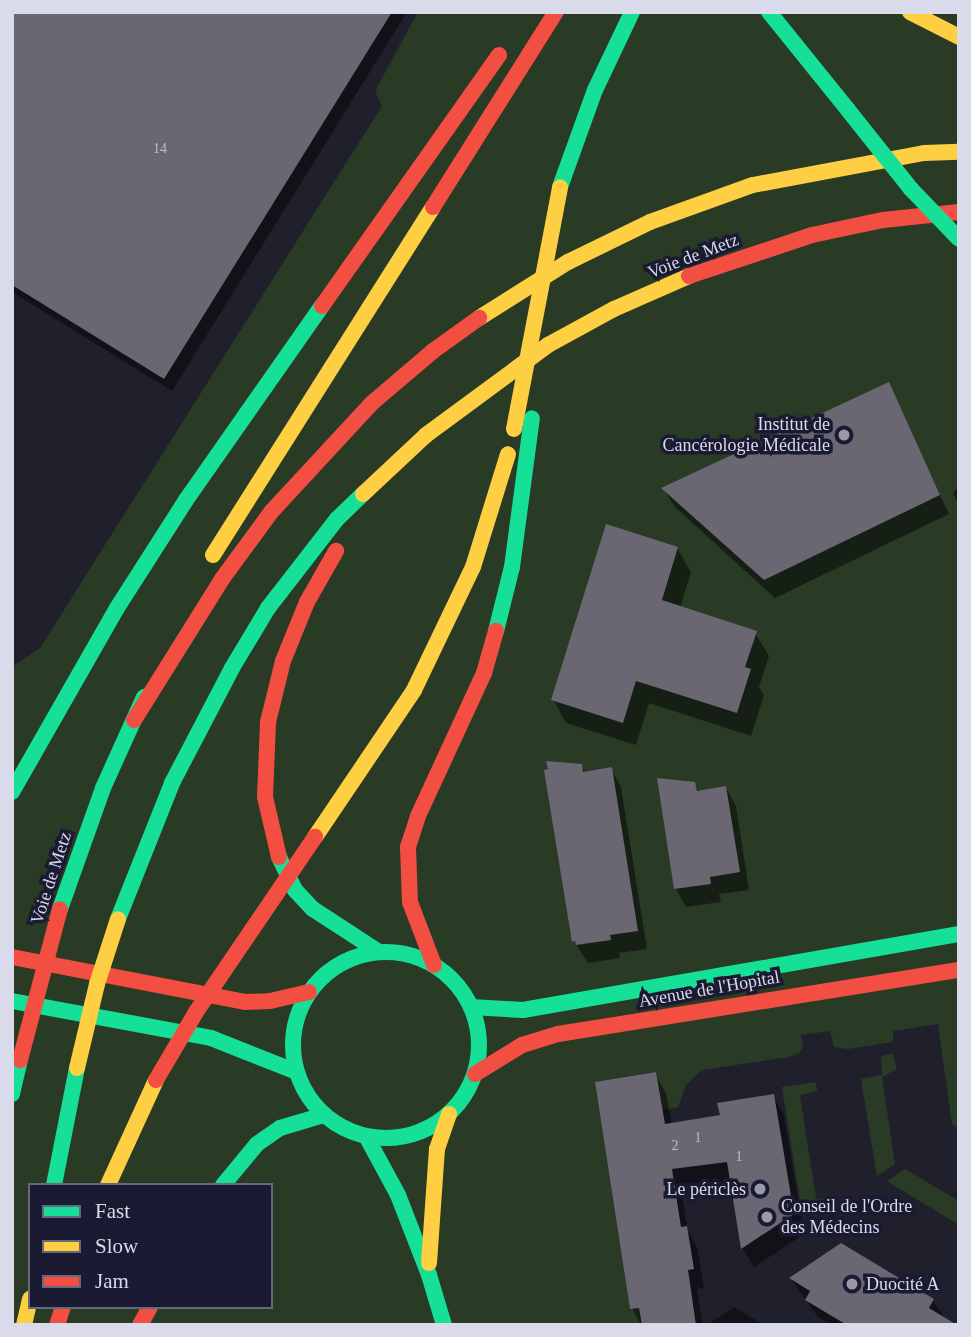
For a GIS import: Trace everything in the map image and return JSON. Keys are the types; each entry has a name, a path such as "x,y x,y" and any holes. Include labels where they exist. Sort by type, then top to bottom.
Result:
{"main road":[{"path":"458,116 546,12"},
{"path":"204,571 244,502 556,12"},
{"path":"109,1183 156,1080 196,1012 414,690 447,625 481,546 514,429 560,187 595,90 632,12"},
{"path":"769,12 911,189 959,239"},
{"path":"910,12 959,37"},
{"path":"12,792 117,608 186,500 458,116 512,35"},
{"path":"134,720 222,579 272,511 321,455 402,377 499,304 568,262 650,222 753,185 832,167 924,153 959,152"},
{"name":"Voie de Metz","path":"468,402 548,345 614,309 679,279 812,235 883,220 959,212"},
{"path":"434,965 410,902 408,847 418,816 484,673 499,622 514,554 532,418 549,237"},
{"path":"362,517 422,447 468,402"},
{"path":"54,1183 97,984 118,919 172,782 232,668 268,608 311,550 346,510 394,462 468,402"},
{"path":"347,536 307,602 283,661 268,722 265,797 275,849 295,890 313,909 379,952"},
{"path":"134,720 187,605"},
{"path":"28,729 117,608"},
{"name":"Voie de Metz","path":"12,1094 60,909 103,788 134,720"},
{"name":"Avenue de l'Hopital","path":"471,1007 523,1010 959,934"},
{"path":"379,952 407,954 434,965 455,983 471,1007 479,1040 474,1074 464,1096 449,1114 431,1127 411,1135 388,1138 366,1136 344,1128 324,1115 303,1088 297,1072 293,1055 296,1023 309,992 339,964 358,956 379,952"},
{"path":"12,957 245,1002 270,1001 309,992"},
{"name":"Avenue de l'Hopital","path":"474,1074 522,1045 558,1034 959,970"},
{"path":"12,1001 203,1036 243,1048 297,1072"},
{"path":"429,1275 437,1149 449,1114"},
{"path":"225,1183 257,1144 280,1128 324,1115"},
{"path":"366,1136 398,1195 429,1275 444,1325"},
{"path":"24,1325 28,1308"},
{"path":"140,1325 149,1309"}],"green space":[{"path":"418,12 959,12 959,1128 952,1124 938,1024 893,1031 893,1042 848,1049 834,1047 830,1031 801,1035 803,1047 799,1053 789,1057 702,1070 686,1085 678,1107 663,1110 656,1072 595,1082 630,1309 639,1308 642,1325 12,1325 12,667 40,648 382,106 375,91"},
{"path":"893,1054 897,1069 882,1077 895,1164 877,1176 861,1079 882,1075 881,1056"},
{"path":"816,1082 817,1091 800,1095 816,1199 835,1198 831,1206 816,1216 807,1212 800,1200 782,1087"},
{"path":"905,1169 959,1201 959,1225 887,1181"}],"building":[{"path":"12,12 392,12 164,379 12,285"},
{"name":"Institut de Cancérologie Médicale","path":"889,382 940,495 764,580 661,488"},
{"path":"606,524 678,547 662,600 757,631 745,667 751,669 737,713 636,681 623,723 551,700"},
{"path":"546,761 582,764 583,772 612,767 638,931 610,935 611,940 576,945 575,941 572,942 544,770 548,769"},
{"path":"657,778 695,782 697,791 726,786 740,872 710,877 711,884 674,889"},
{"path":"656,1072 665,1124 720,1115 717,1103 774,1094 794,1214 741,1249 727,1162 672,1169 681,1227 687,1226 694,1269 688,1270 696,1325 642,1325 639,1308 630,1309 595,1082"},
{"name":"Duocité A","path":"841,1243 934,1299 929,1308 957,1325 847,1325 805,1300 810,1291 789,1278"}],"traffic: fast":[{"path":"560,187 595,90 632,12"},
{"path":"769,12 848,110"},
{"path":"848,110 911,189 959,239"},
{"path":"12,792 117,608 186,500 322,306"},
{"path":"496,631 512,567 532,418"},
{"path":"118,919 172,783 232,668 268,608 337,519 363,494"},
{"path":"60,909 103,788 144,697"},
{"path":"279,857 295,890 313,909 379,952"},
{"path":"471,1007 523,1010 959,934"},
{"path":"386,952 422,959 452,979 472,1009 479,1045 472,1081 452,1111 422,1131 386,1138 350,1131 320,1111 300,1081 293,1045 300,1009 320,979 350,959 386,952"},
{"path":"12,1001 211,1038 297,1072"},
{"path":"12,1094 20,1060"},
{"path":"54,1183 77,1068"},
{"path":"225,1183 257,1144 280,1128 324,1115"},
{"path":"366,1136 398,1195 429,1275 444,1325"}],"traffic: slow":[{"path":"910,12 959,37"},
{"path":"479,318 568,262 650,222 753,185 924,153 959,152"},
{"path":"514,429 560,187"},
{"path":"213,555 433,207"},
{"path":"363,494 426,435 548,345 614,309 689,276"},
{"path":"315,837 414,690 473,567 508,454"},
{"path":"77,1068 97,984 118,919"},
{"path":"109,1183 156,1080"},
{"path":"429,1263 437,1149 449,1114"},
{"path":"24,1325 28,1308"}],"traffic: jam":[{"path":"433,207 556,12"},
{"path":"322,306 499,55"},
{"path":"689,276 812,235 883,220 959,212"},
{"path":"134,720 222,579 272,511 372,403 433,351 479,318"},
{"path":"279,857 265,797 268,722 283,661 307,602 336,551"},
{"path":"434,965 410,902 408,847 418,816 484,673 496,631"},
{"path":"156,1080 196,1012 315,837"},
{"path":"20,1060 60,909"},
{"path":"12,957 245,1002 270,1001 309,992"},
{"path":"475,1074 522,1045 558,1034 959,970"},
{"path":"57,1325 62,1309"},
{"path":"140,1325 149,1309"}],"place":[{"name":"Institut de Cancérologie Médicale","path":"844,435"},
{"name":"Le périclès","path":"760,1189"},
{"name":"Conseil de l'Ordre des Médecins","path":"767,1217"},
{"name":"Duocité A","path":"852,1284"}]}
